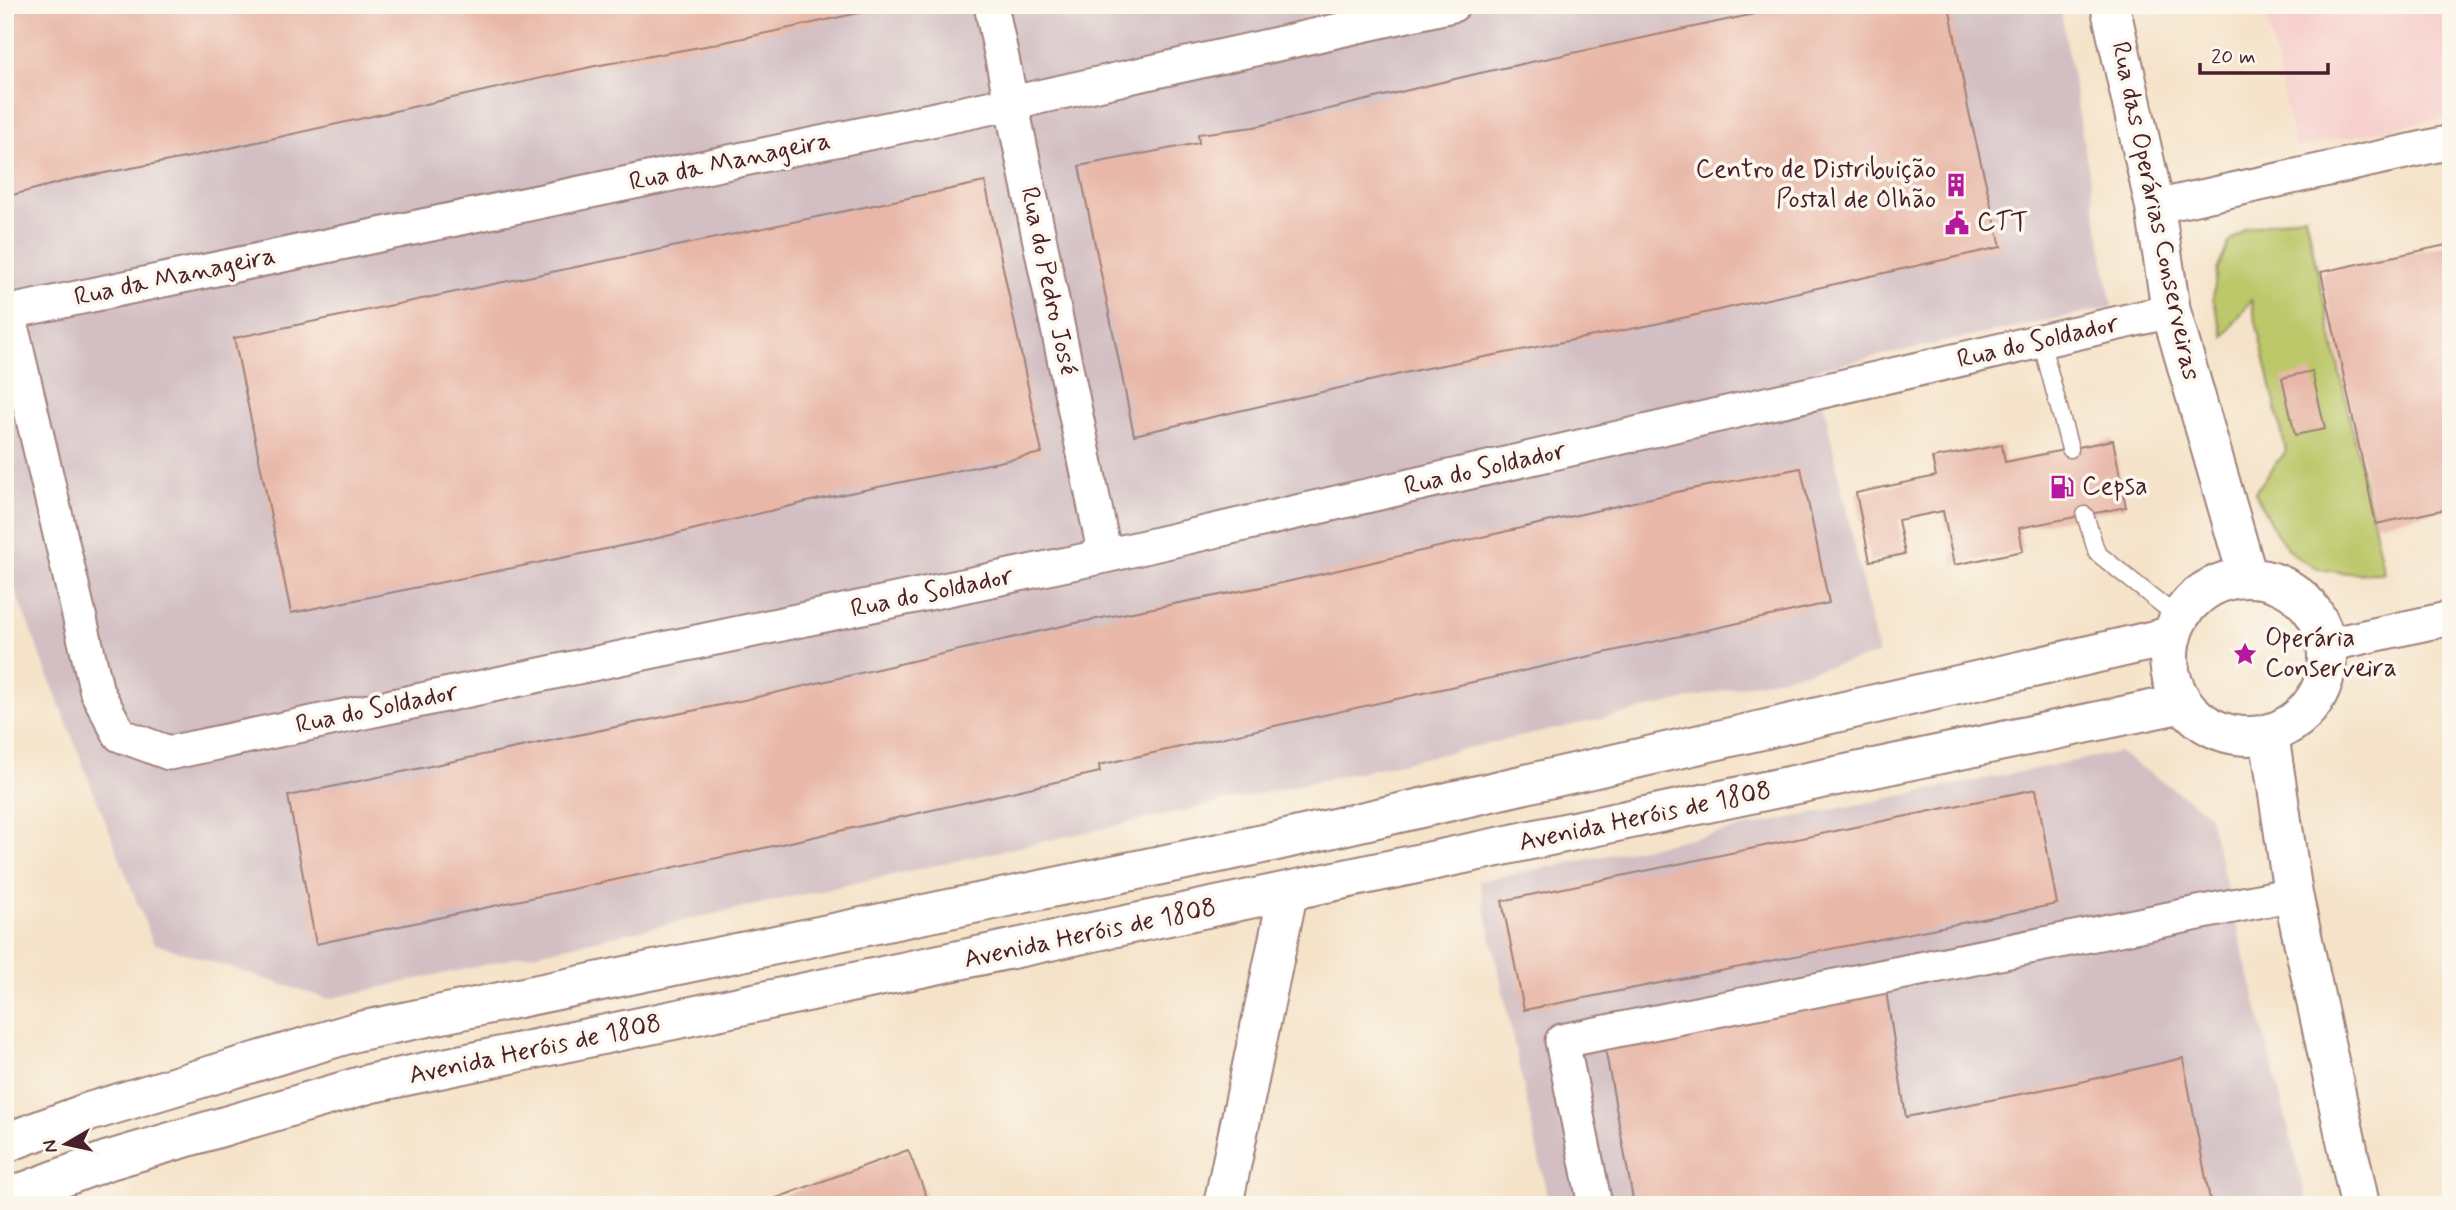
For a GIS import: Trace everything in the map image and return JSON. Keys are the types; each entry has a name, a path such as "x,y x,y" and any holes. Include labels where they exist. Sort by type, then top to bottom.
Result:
{"main road":[{"name":"Rua das Operárias Conserveiras","path":"2110,5 2155,207 2171,311 2248,578"},
{"path":"2248,578 2270,580 2290,590 2308,604 2320,624 2327,645 2327,668 2320,690 2308,709 2291,724 2269,734 2245,736 2222,732 2201,720 2184,703 2173,682 2170,660 2176,627 2197,597 2220,583 2248,578"},
{"name":"Avenida Heróis de 1808","path":"5,1143 89,1112 355,1032 1277,841 2176,627"},
{"name":"Avenida Heróis de 1808","path":"5,1199 106,1161 368,1084 2184,703"},
{"path":"2269,734 2293,894 2360,1205"},
{"path":"1226,1193 1288,893"}],"street":[{"name":"Rua do Pedro José","path":"991,5 1105,556"},
{"name":"Rua da Manageira","path":"7,312 1012,103 1453,5"},
{"path":"2155,207 2451,142"},
{"name":"Rua do Soldador","path":"7,312 97,692 120,735 169,753 1105,556 2171,311"},
{"path":"2327,645 2451,618"},
{"path":"1595,1205 1562,1041 2293,894"}],"lane":[{"path":"2041,341 2070,449"},
{"path":"2085,515 2097,553 2176,627"}],"shaded area":[{"path":"5,5 2060,5 2112,307 1816,369 1878,655 1632,712 328,999 153,943 5,565"},
{"path":"2264,5 2451,5 2451,116 2295,148"},
{"path":"2119,752 2208,813 2308,1205 1549,1205 1479,881"}],"green space":[{"path":"2305,215 2384,573 2335,572 2302,561 2278,535 2255,492 2286,451 2251,300 2224,337 2213,299 2217,270 2229,243 2245,229"}],"building":[{"path":"5,5 891,6 711,45 595,66 190,157 73,179 5,197"},
{"path":"1796,5 1949,5 1968,108 2001,247 1651,325 1422,369 1134,435 1079,166 1199,143 1198,134 1254,127 1480,73"},
{"path":"985,182 1042,453 811,501 650,540 291,613 234,338"},
{"path":"2451,244 2451,508 2376,524 2321,272"},
{"path":"2312,371 2325,429 2295,435 2282,378"},
{"path":"2113,440 2126,507 2019,528 2023,551 1954,565 1943,511 1898,520 1905,554 1870,561 1856,493 1936,476 1932,458 2002,445 2005,462"},
{"path":"1801,468 1829,603 1099,765 1100,772 773,846 316,944 288,796 744,700 1071,624 1282,583 1686,490"},
{"path":"2036,789 2057,904 1524,1010 1502,901"},
{"path":"1886,991 1906,1117 2183,1058 2211,1205 1634,1205 1605,1048"},
{"path":"908,1150 930,1205 760,1205 760,1204"}],"place":[{"name":"Centro de Distribuição Postal de Olhão","path":"1956,185"},
{"name":"CTT","path":"1957,223"},
{"name":"Cepsa","path":"2062,487"},
{"name":"Operária Conserveira","path":"2245,654"}]}
